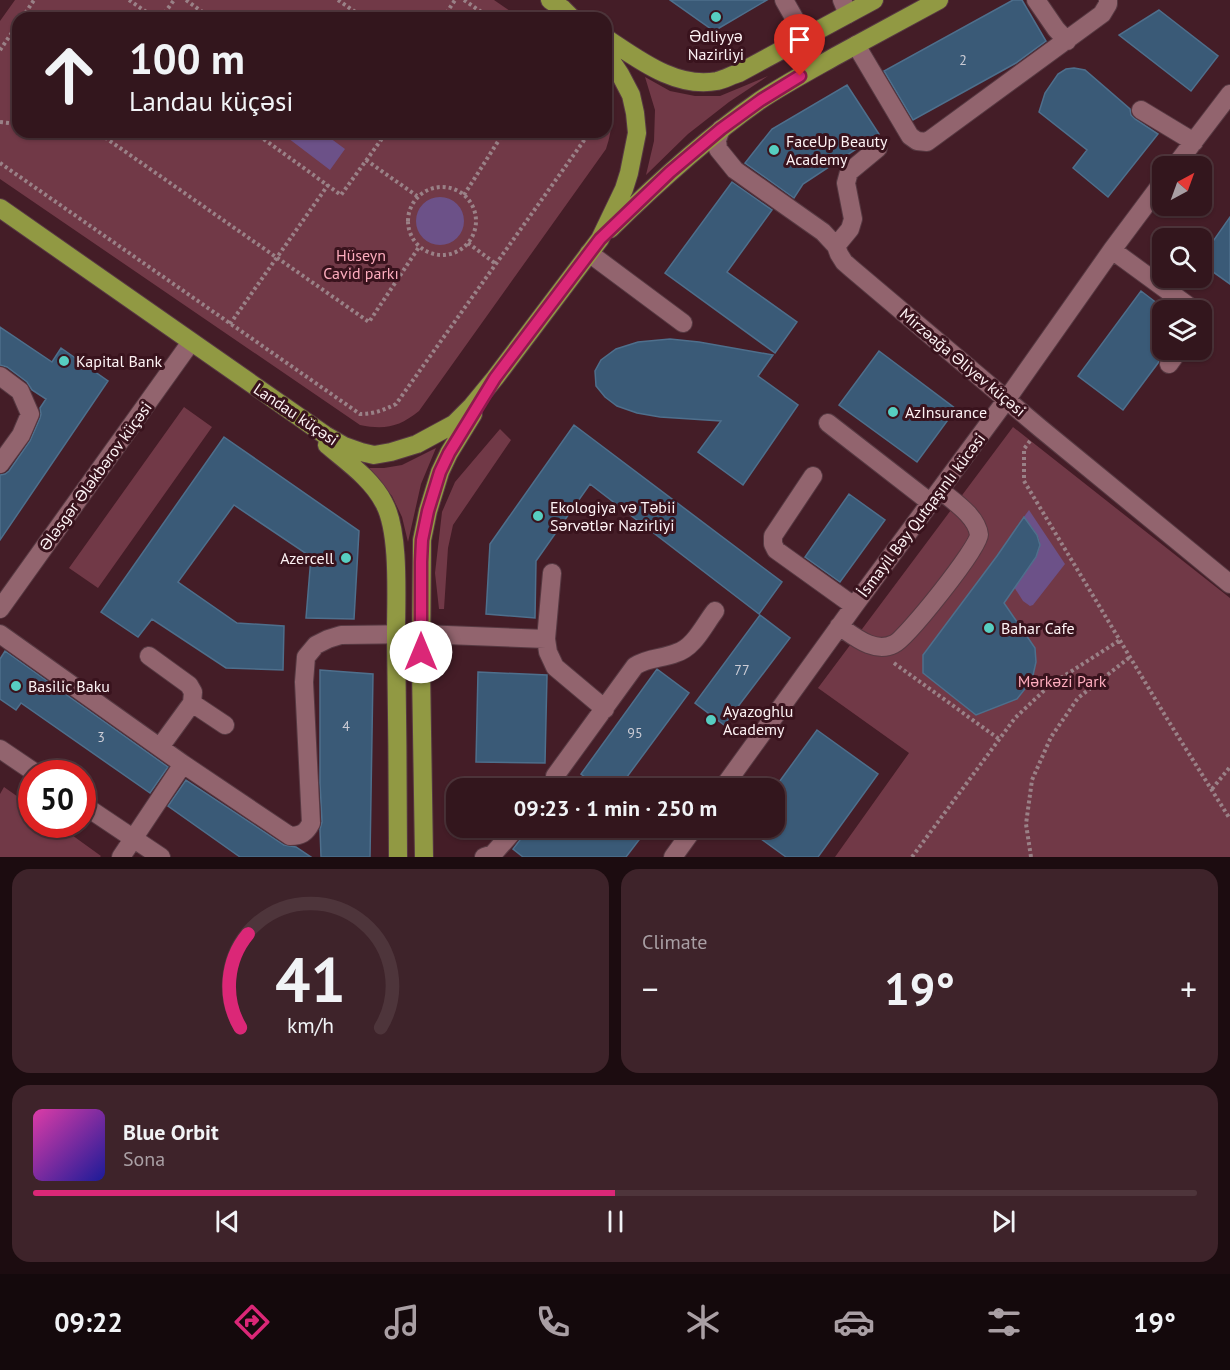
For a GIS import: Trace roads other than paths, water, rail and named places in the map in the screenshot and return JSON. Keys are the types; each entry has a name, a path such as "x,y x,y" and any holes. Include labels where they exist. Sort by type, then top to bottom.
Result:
{"main road":[{"path":"612,42 647,65 669,75 683,80 718,81 739,73 806,37 845,7 874,0"},
{"path":"595,246 670,172 721,129 761,100 800,76 939,0"},
{"name":"Landau küçəsi","path":"0,208 325,435 344,446 361,452 374,455 391,452 417,444 454,424 472,406 595,246 624,189 637,133 631,95 612,63"},
{"path":"424,857 422,540 440,472 449,453 495,378"},
{"path":"263,392 352,466 376,490 384,503 392,529 395,554 398,857"}],"street":[{"path":"784,0 806,37"},
{"path":"1036,0 1067,41"},
{"path":"856,45 910,136 917,141 927,142 1102,14 1108,0"},
{"path":"1183,156 1230,94"},
{"path":"1141,110 1194,142"},
{"name":"Mirzəağa Əliyev küçəsi","path":"721,129 717,140 718,149 735,170 823,232 836,246 844,262 852,269 1230,584"},
{"path":"836,246 850,229 853,219 846,183 849,172 878,148"},
{"name":"İsmayil Bəy Qutqaşınlı kücəsi","path":"730,778 1152,196"},
{"path":"595,246 683,323"},
{"path":"1112,250 1180,300"},
{"name":"Ələsgər Ələkbərov küçəsi","path":"0,609 191,342"},
{"path":"0,376 20,391 30,414 21,435 0,464"},
{"path":"828,423 935,497 968,514 979,535 978,541 966,558 914,626 894,644 870,646 839,626"},
{"path":"813,476 773,536 773,543 776,550 854,606"},
{"path":"552,573 546,639 548,652 555,668 605,709"},
{"path":"555,776 635,666 645,660 677,653 689,646 715,611"},
{"path":"0,634 183,764 290,836 299,836 307,832 311,823 304,682 306,657 316,645 342,635 421,634 546,639"},
{"path":"149,656 189,685 193,692 192,703 160,747"},
{"path":"192,703 225,726"},
{"path":"2,756 18,764"},
{"path":"121,857 183,764"},
{"path":"96,813 160,857"},
{"path":"484,857 493,854 507,838"},
{"path":"673,857 687,838"}],"place":[{"name":"Ədliyyə Nazirliyi","path":"716,17"},
{"name":"FaceUp Beauty Academy","path":"774,150"},
{"name":"Kapital Bank","path":"64,361"},
{"name":"AzInsurance","path":"893,412"},
{"name":"Ekologiya və Təbii Sərvətlər Nazirliyi","path":"538,516"},
{"name":"Azercell","path":"346,558"},
{"name":"Bahar Cafe","path":"989,628"},
{"name":"Basilic Baku","path":"16,686"},
{"name":"Ayazoghlu Academy","path":"711,720"}],"park label":[{"name":"Hüseyn Cavid parkı","path":"361,264"},
{"name":"Mərkəzi Park","path":"1062,681"}]}
